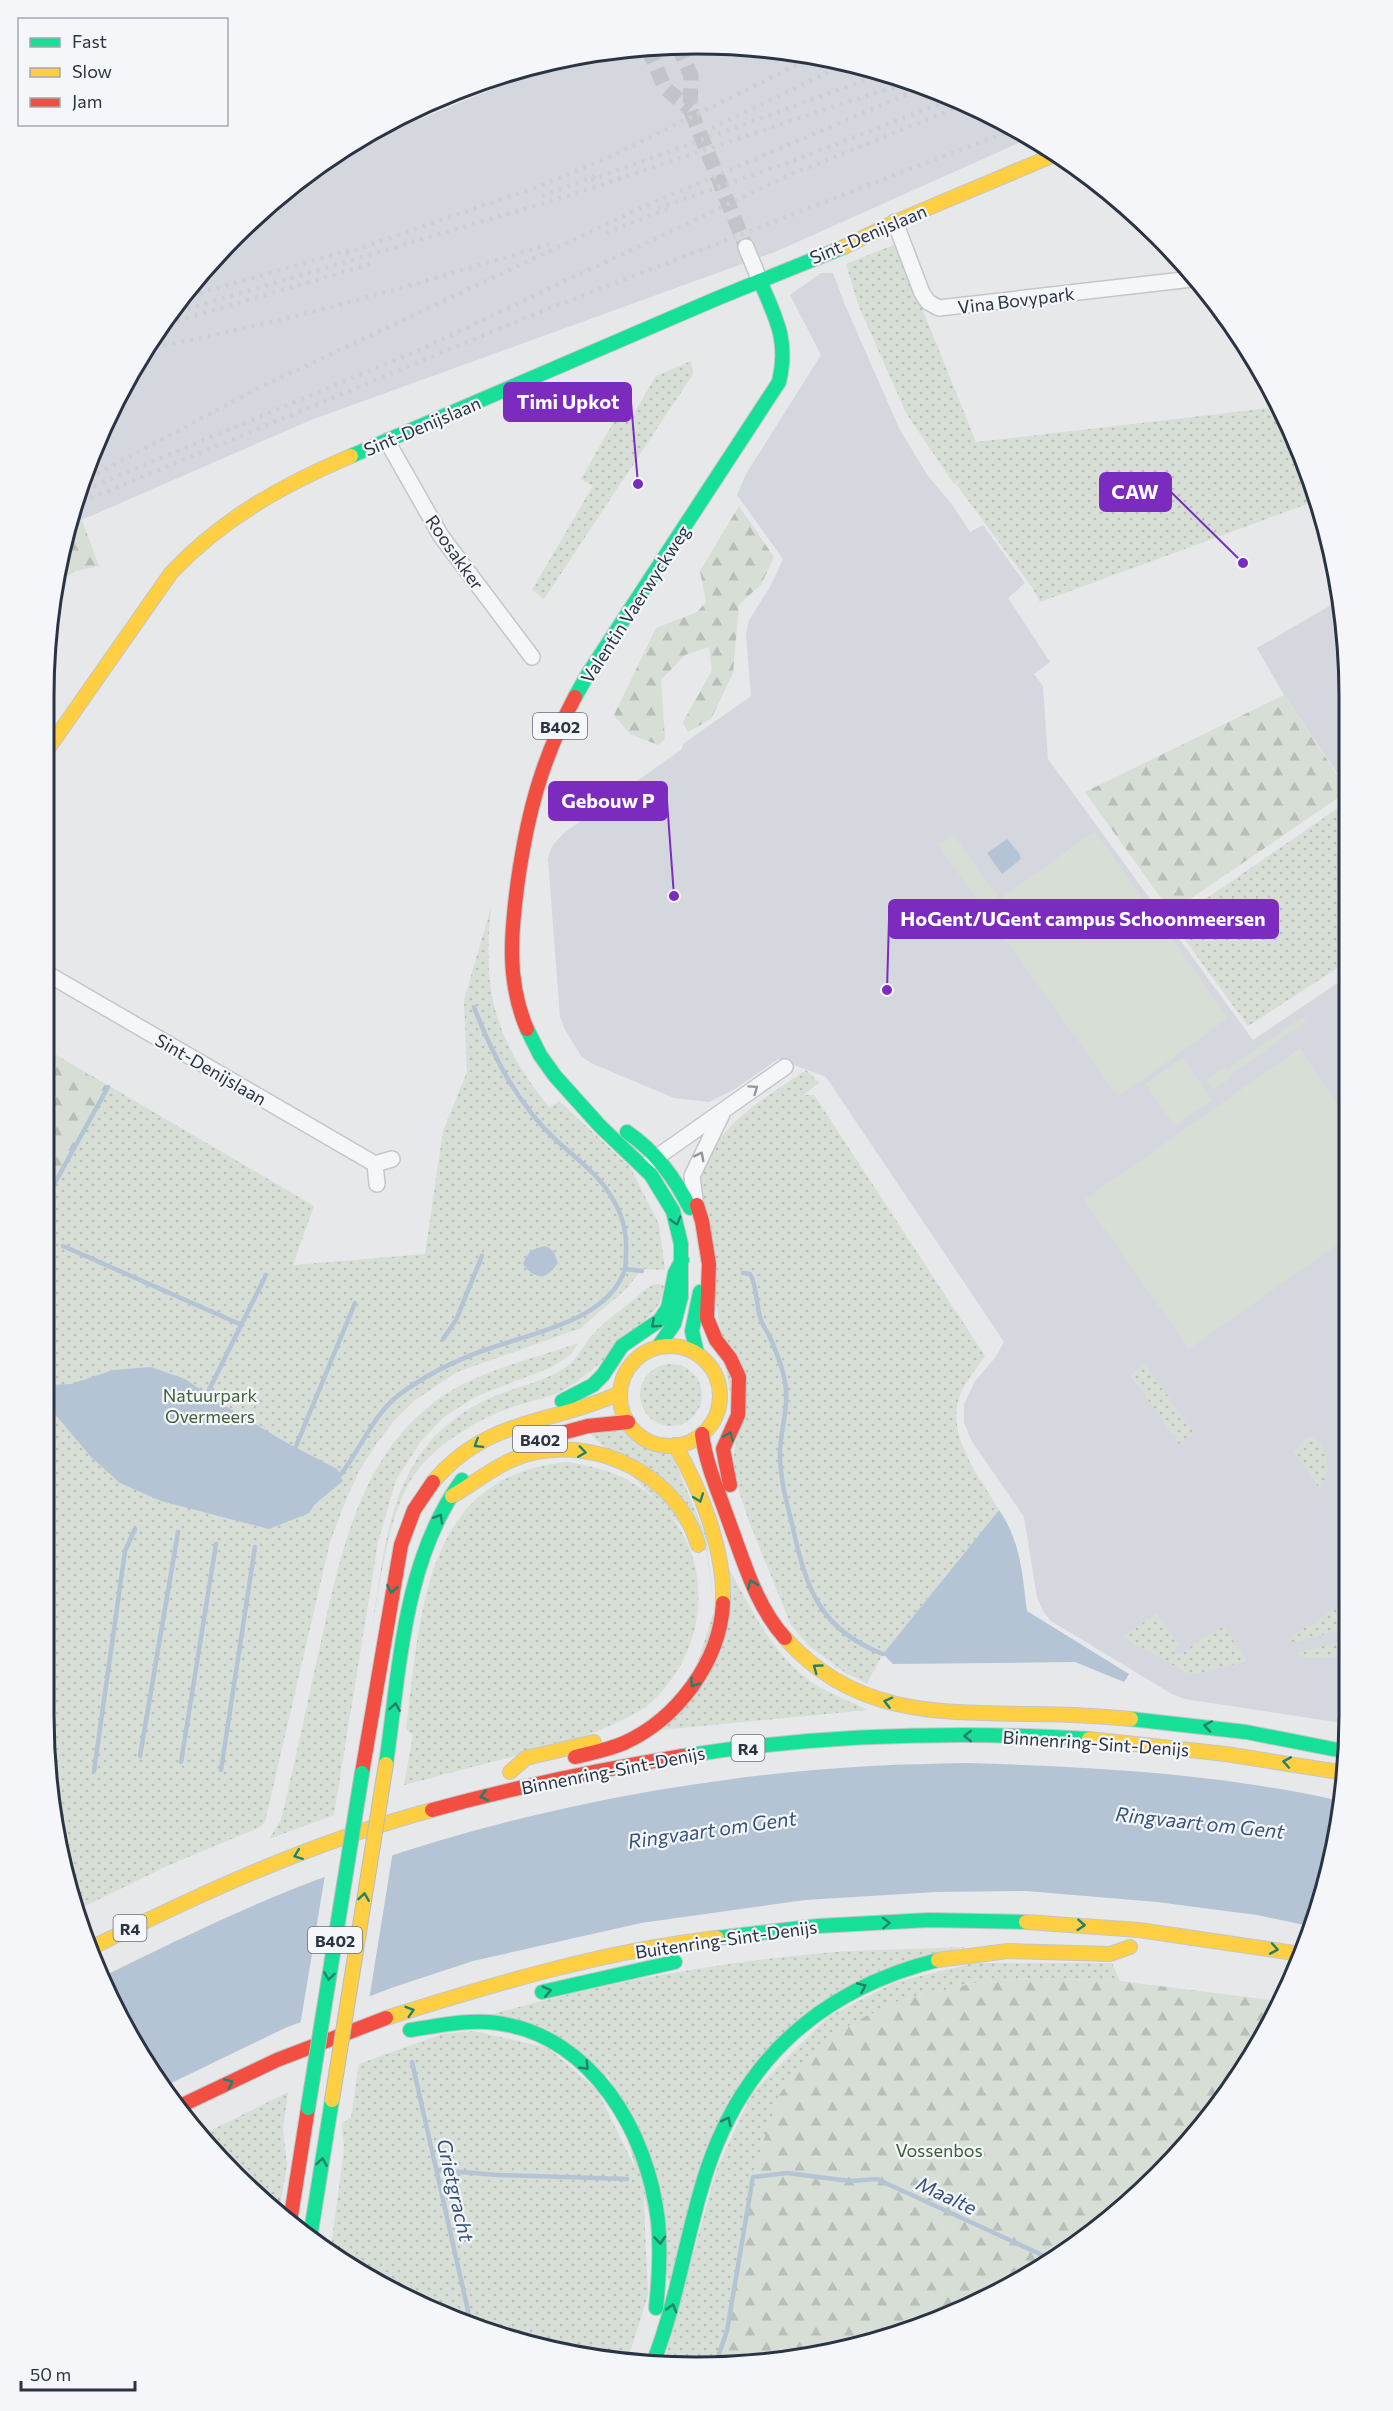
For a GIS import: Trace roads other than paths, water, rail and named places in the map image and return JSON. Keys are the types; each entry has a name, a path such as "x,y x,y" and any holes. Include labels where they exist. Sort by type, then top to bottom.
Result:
{"main road":[{"name":"Sint-Denijslaan","path":"54,740 159,589 191,550 216,528 252,503 284,486 387,441 801,262 829,254 895,222 1047,158"},
{"name":"Valentin Vaerwyckweg","path":"697,1353 692,1346 702,1267 695,1210 671,1172 645,1143 584,1105 562,1085 546,1064 533,1043 515,995 511,945 513,914 527,826 534,796 550,750 588,674 779,382 784,364 785,346 760,281"},
{"name":"Valentin Vaerwyckweg","path":"584,1105 592,1118 644,1167 666,1196 679,1230 682,1285 676,1324 669,1336 658,1347"},
{"path":"695,1210 706,1238 709,1264 707,1318 716,1340 730,1358 738,1377 740,1398 738,1415 723,1449 726,1470 741,1518 733,1531"},
{"path":"531,1420 543,1407 588,1390 598,1381 613,1356 626,1343 658,1323 670,1302 674,1271 682,1260"},
{"path":"620,1393 622,1408 628,1422 648,1440 661,1445 690,1442 712,1423 719,1408 720,1393 717,1377 709,1364 697,1353 678,1347 658,1347"},
{"name":"B402","path":"291,2213 396,1569 413,1512 429,1486 465,1451 491,1435 531,1420 605,1401 620,1393 624,1378 632,1364 643,1354 658,1347"},
{"name":"B402","path":"311,2229 409,1616 422,1558 435,1523 461,1481 500,1452 588,1426 628,1422"},
{"path":"702,1434 705,1456 755,1592 780,1633 801,1656 820,1671 862,1695 891,1704 946,1712 1074,1715 1201,1725 1338,1750"},
{"path":"675,1445 687,1466 720,1557 723,1606 718,1634 708,1661 694,1685 675,1708 628,1742 602,1751 504,1773 526,1758 598,1741 644,1719 663,1702 681,1680 698,1646"},
{"path":"452,1496 508,1462 530,1454 576,1450 607,1456 630,1465 669,1494 685,1512 703,1563"},
{"name":"Binnenring-Sint-Denijs","path":"97,1945 243,1876 310,1850 430,1811 590,1772 696,1754 824,1741 916,1736 1036,1736 1105,1740 1210,1751 1337,1772"},
{"path":"341,1821 396,1802"},
{"path":"172,1908 207,1876"},
{"name":"Buitenring-Sint-Denijs","path":"185,2104 274,2062 393,2016 492,1985 587,1960 682,1942 828,1925 956,1920 1041,1922 1136,1929 1209,1938 1293,1953"},
{"path":"655,2356 674,2303 707,2169 723,2128 745,2089 769,2056 795,2031 824,2008 855,1989 933,1961 973,1954 1018,1951 1112,1954 1135,1947 995,1939"},
{"path":"532,1994 688,1960"},
{"path":"478,2009 405,2032 473,2021 500,2022 523,2028 548,2038 577,2057 603,2084 622,2110 638,2141 654,2193 661,2241 661,2281 652,2321"},
{"path":"305,2071 349,2053"},
{"path":"641,2355 647,2340"}],"street":[{"name":"Vina Bovypark","path":"895,222 922,293 928,302 939,308 1185,280"},
{"path":"746,247 760,281"},
{"name":"Roosakker","path":"387,441 441,536 532,657"},
{"name":"Sint-Denijslaan","path":"54,978 375,1164"},
{"name":"Valentin Vaerwyckweg","path":"644,1167 785,1067"},
{"name":"Valentin Vaerwyckweg","path":"695,1210 692,1176 723,1111"},
{"path":"377,1184 375,1164 392,1159"}],"water":[{"path":"1007,839 1019,853 1021,859 1002,874 987,853"},
{"path":"546,1246 554,1252 558,1263 549,1273 537,1276 523,1264 531,1251"},
{"path":"151,1367 185,1379 287,1443 337,1469 343,1481 315,1504 309,1513 269,1529 161,1501 120,1483 91,1457 54,1413 54,1385 71,1384 113,1370"},
{"path":"999,1510 1016,1546 1027,1611 1129,1674 1124,1682 1075,1662 893,1664 883,1654"},
{"name":"Ringvaart om Gent","path":"966,1763 1107,1769 1247,1784 1334,1800 1327,1840 1304,1925 1257,1915 1157,1902 1026,1891 936,1892 805,1900 641,1923 473,1961 394,1987 285,2028 171,2083 140,2036 109,1974 223,1919 307,1883 495,1825 557,1810 683,1786 809,1770"}],"waterway":[{"path":"341,1474 377,1418 395,1398 407,1389 462,1359 571,1321 604,1300 617,1286 625,1269 625,1233 615,1203 596,1177 543,1127 518,1095 498,1061 474,1007"},
{"path":"54,1184 108,1087"},
{"path":"63,1246 242,1325"},
{"path":"443,1339 456,1320 482,1256"},
{"path":"625,1269 642,1271"},
{"path":"743,1273 750,1274 752,1278 761,1320 771,1339 784,1378 786,1398 780,1445 781,1471 803,1567 818,1603 829,1618 843,1632 861,1644 883,1654"},
{"path":"207,1394 266,1275"},
{"path":"296,1446 355,1303"},
{"path":"94,1771 125,1551 135,1529"},
{"path":"140,1756 178,1532"},
{"path":"181,1762 216,1544"},
{"path":"221,1770 255,1547"},
{"name":"Grietgracht","path":"412,2062 469,2315"},
{"name":"Maalte","path":"437,2170 498,2175 627,2179"},
{"name":"Maalte","path":"718,2356 727,2331 753,2177 787,2173 850,2181 877,2179 1043,2255"}],"tunnel":[{"path":"682,54 691,76 690,109 746,247"},
{"path":"651,55 665,88 690,109"}],"railway":[{"path":"346,253 537,187 610,157 802,63"},
{"path":"712,128 834,69"},
{"path":"591,180 870,78"},
{"path":"183,310 571,195 897,86"},
{"path":"94,475 259,388 645,206 913,92"},
{"path":"785,164 942,103"},
{"path":"89,488 417,351 792,174 955,109"},
{"path":"85,501 540,312 1004,133"},
{"path":"658,208 793,161"},
{"path":"542,196 598,175"},
{"path":"606,233 667,209"},
{"path":"158,347 349,302 549,244"},
{"path":"196,294 354,249"},
{"path":"175,322 374,263"}],"place":[{"name":"Timi Upkot","path":"638,484"},
{"name":"CAW","path":"1243,563"},
{"name":"Gebouw P","path":"674,896"},
{"name":"HoGent/UGent campus Schoonmeersen","path":"887,990"}],"park label":[{"name":"Natuurpark Overmeers","path":"210,1405"},
{"name":"Vossenbos","path":"939,2150"}]}
